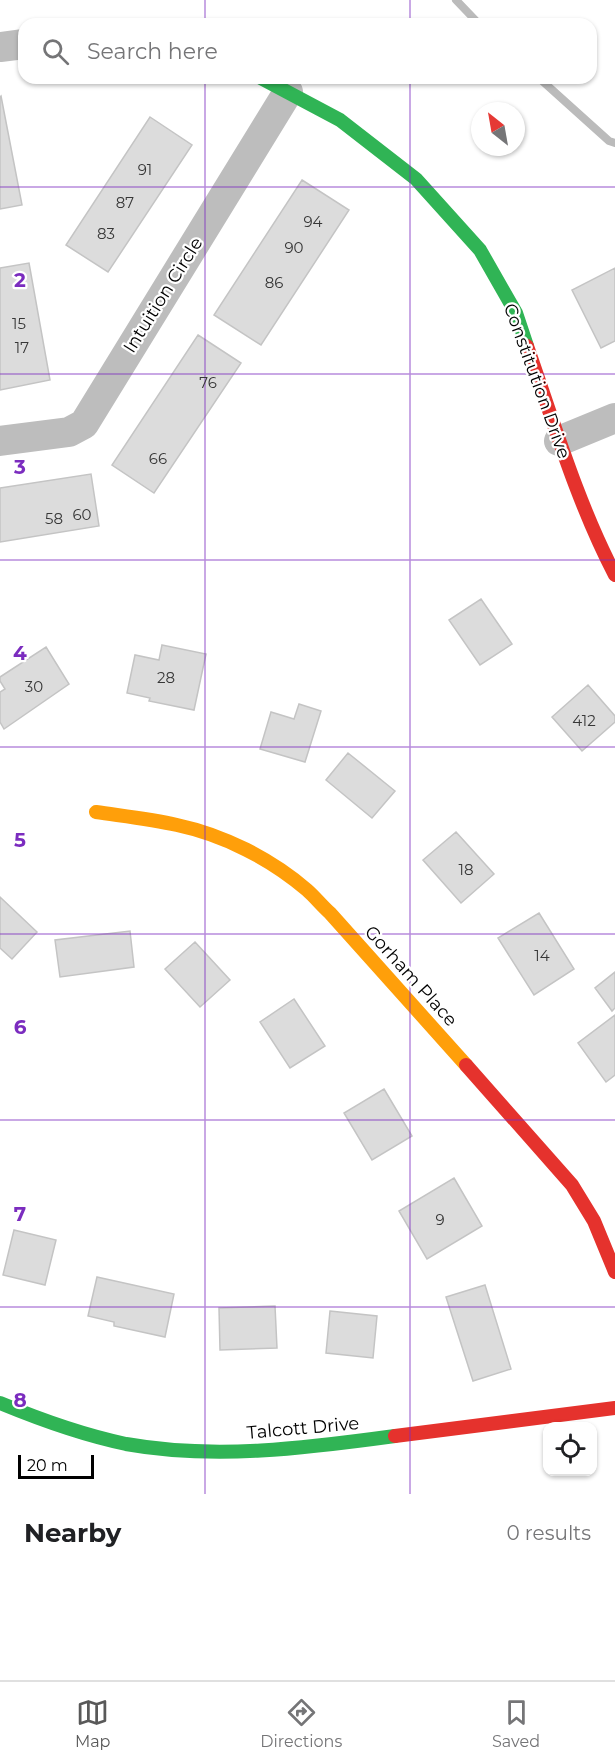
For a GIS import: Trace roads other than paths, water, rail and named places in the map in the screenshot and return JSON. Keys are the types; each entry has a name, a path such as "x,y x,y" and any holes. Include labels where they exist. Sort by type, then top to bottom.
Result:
{"street":[{"path":"0,47 18,45"},
{"name":"Constitution Drive","path":"273,84 340,120 416,179 480,250 516,313 577,491 599,544 615,575"},
{"name":"Intuition Circle","path":"0,441 69,432 84,424 288,92"},
{"path":"560,441 615,418"},
{"name":"Gorham Place","path":"96,812 180,825 204,832 261,859 307,891 338,922 578,1192 590,1213 615,1272"},
{"name":"Talcott Drive","path":"0,1403 65,1428 116,1442 147,1447 225,1453 333,1445 615,1408"}],"waterway":[{"path":"456,0 473,18"},
{"path":"546,84 609,141 615,143"}]}
